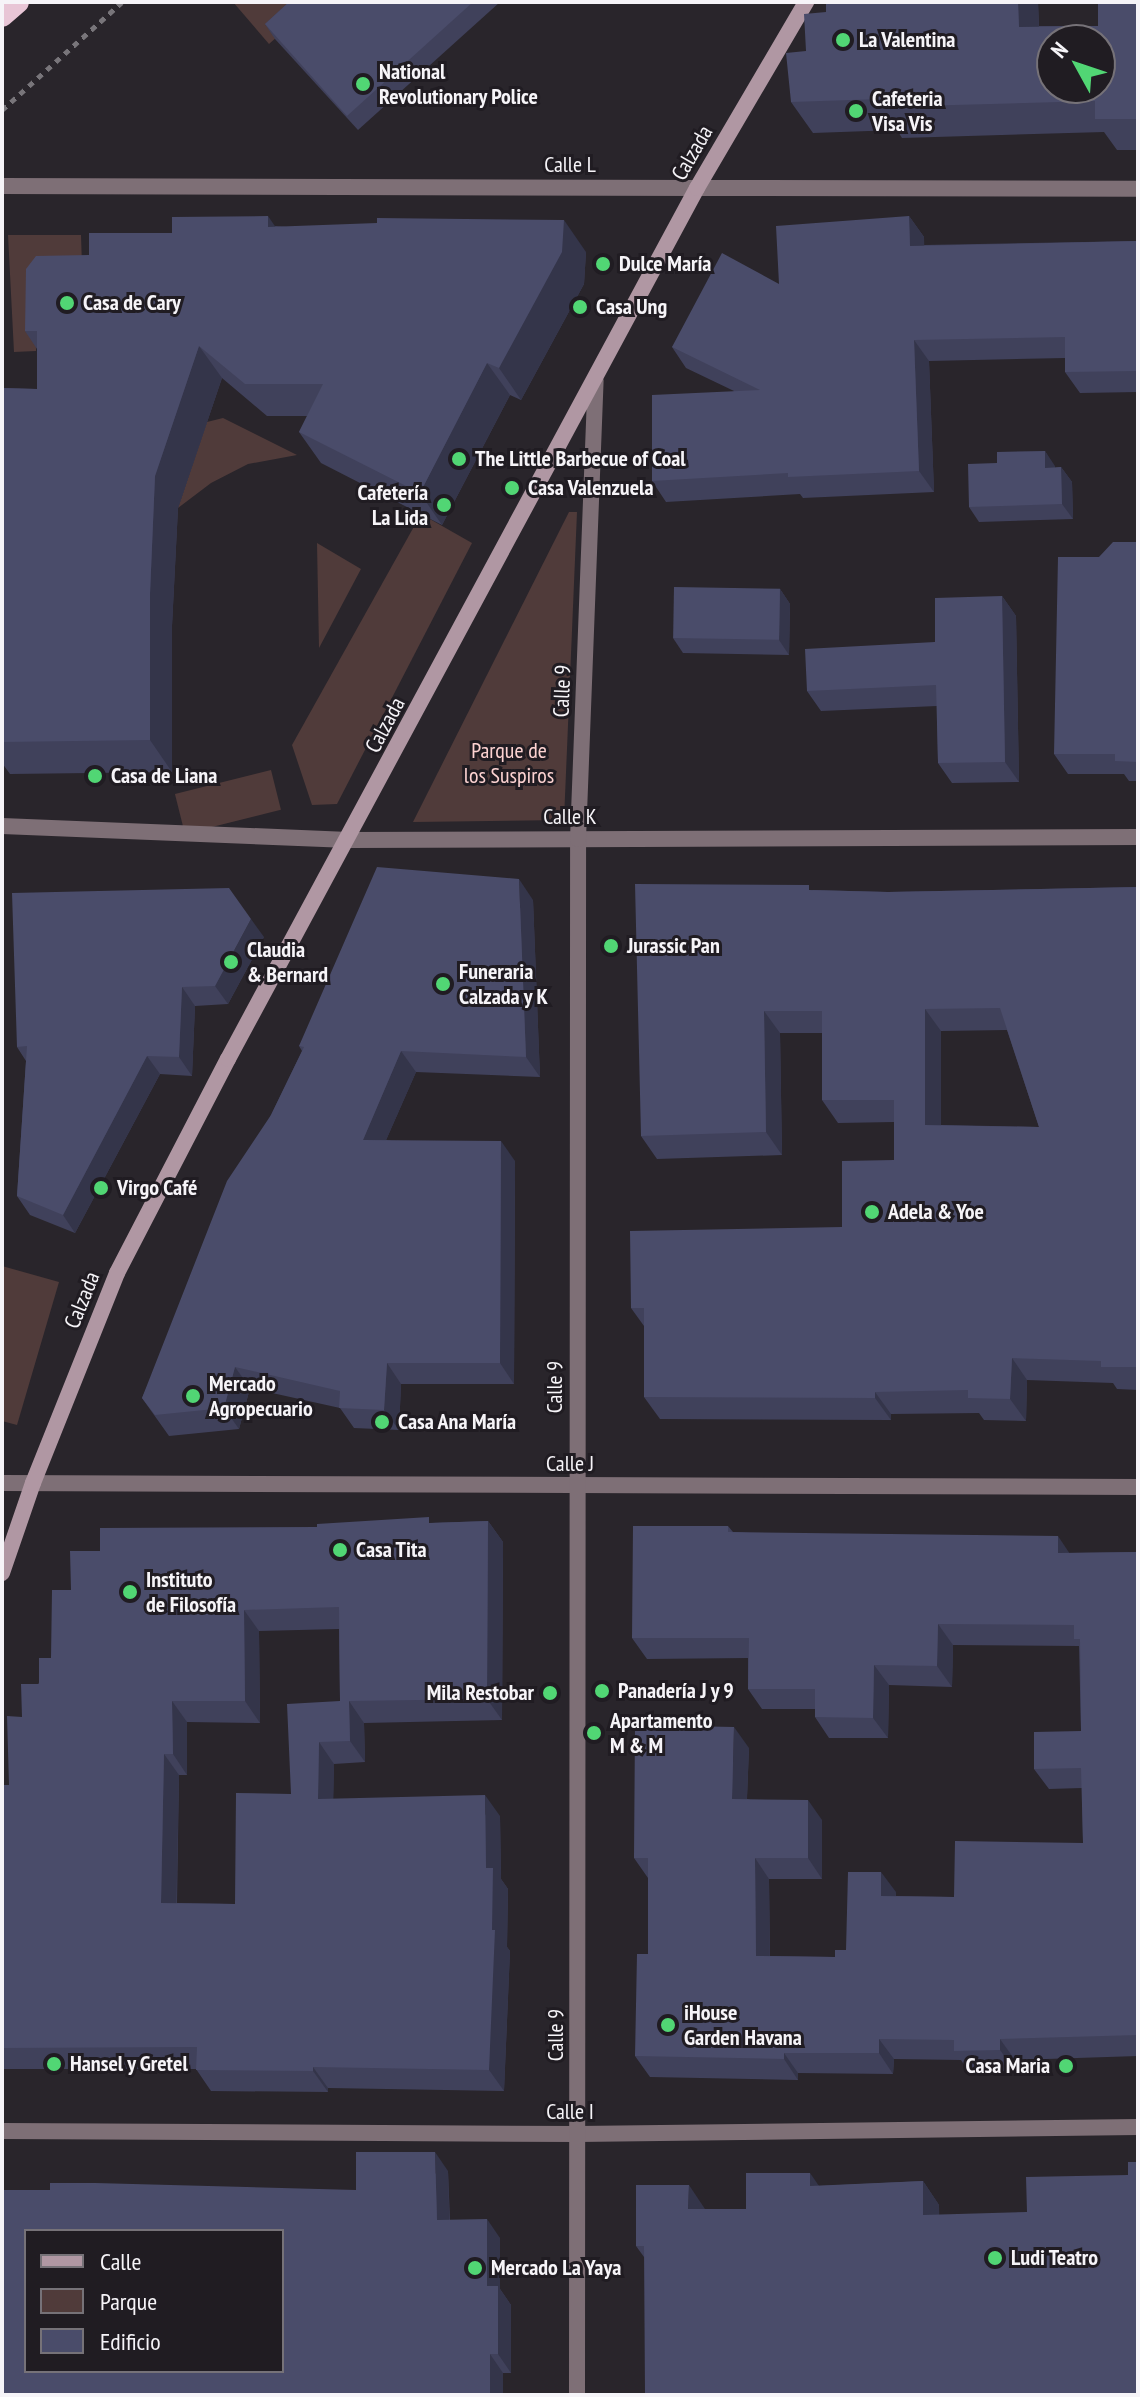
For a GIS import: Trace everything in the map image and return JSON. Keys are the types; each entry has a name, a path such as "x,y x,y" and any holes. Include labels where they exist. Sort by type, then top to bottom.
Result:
{"highway":[{"path":"2,16 18,2"}],"main road":[{"name":"Calzada","path":"2,1573 33,1483 117,1273 228,1059 349,840 697,188 806,2"}],"street":[{"name":"Calle L","path":"2,186 1138,189"},
{"name":"Calle 9","path":"577,2395 578,839 596,380"},
{"name":"Calle K","path":"2,826 349,840 1138,837"},
{"name":"Calle J","path":"2,1483 1138,1487"},
{"name":"Calle I","path":"2,2131 578,2134 1138,2127"}],"path":[{"path":"2,110 122,2"}],"green space":[{"path":"233,2 316,2 269,44"},
{"path":"8,235 81,235 82,265 37,295 36,351 14,352"},
{"path":"223,418 297,455 248,464 211,483 178,508 207,422"},
{"name":"Parque de los Suspiros","path":"569,512 577,512 564,820 413,822"},
{"path":"421,514 472,543 337,804 312,805 292,745"},
{"path":"317,543 361,569 319,648"},
{"path":"271,770 281,810 185,834 175,794"},
{"path":"2,1266 59,1282 17,1425 2,1421"}],"building":[{"name":"National Revolutionary Police","path":"289,2 473,2 347,116 265,24"},
{"path":"826,2 1018,2 1019,27 1036,27 1036,103 881,107 881,99 791,102 786,53 806,51 804,14 826,12"},
{"path":"1098,2 1138,2 1138,119 1095,119 1095,104 1116,104 1116,24 1098,24"},
{"path":"268,216 268,227 377,223 377,218 564,220 562,252 499,368 487,363 420,493 299,432 323,384 245,384 199,346 155,476 150,594 150,740 2,742 2,388 37,389 37,331 25,331 26,269 36,256 89,255 89,233 172,233 172,217"},
{"path":"909,216 910,246 1138,241 1138,371 1065,372 1065,337 914,340 919,471 788,477 788,473 652,481 652,395 760,390 672,347 722,253 779,284 776,226"},
{"path":"1045,451 1045,468 1061,467 1062,504 969,507 968,464 997,463 997,452"},
{"path":"1113,542 1138,542 1138,762 1115,761 1115,754 1054,754 1058,557 1099,557"},
{"path":"674,587 780,589 779,640 673,638"},
{"path":"1002,596 1005,762 938,763 936,685 807,691 805,649 935,642 935,598"},
{"path":"377,867 519,879 526,1057 401,1051 363,1140 501,1141 500,1363 387,1363 384,1410 339,1408 340,1391 235,1367 224,1408 155,1415 142,1398 227,1181 271,1115 304,1047 299,1046"},
{"path":"635,884 809,885 809,890 888,892 1138,887 1138,1367 1101,1367 1101,1361 1012,1358 1010,1399 968,1398 968,1390 875,1392 875,1398 644,1397 644,1308 631,1308 630,1231 842,1227 842,1161 894,1160 894,1100 822,1100 822,1011 764,1011 766,1132 641,1136","holes":["1000,1008 1039,1127 925,1125 925,1009"]},
{"path":"229,888 251,919 215,986 182,987 179,1057 147,1056 63,1215 17,1196 27,1046 17,1047 12,893"},
{"path":"429,1517 429,1523 488,1521 487,1699 349,1701 350,1741 319,1742 318,1799 485,1795 486,1868 493,1868 492,1930 495,1930 489,2070 313,2067 313,2071 196,2070 197,2047 2,2048 2,1785 9,1785 7,1716 22,1717 21,1684 39,1684 39,1658 51,1658 52,1590 71,1590 70,1551 100,1551 100,1528 317,1527 317,1524","holes":["339,1607 340,1701 287,1704 291,1794 236,1793 235,1904 161,1903 164,1754 173,1754 172,1701 245,1701 244,1610"]},
{"path":"633,1526 728,1526 728,1532 1058,1536 1058,1553 1138,1552 1138,2035 1000,2039 1000,2050 954,2051 954,2040 879,2039 879,2053 784,2053 784,2059 635,2056 637,1954 648,1954 648,1858 634,1858 635,1725 734,1727 732,1799 808,1800 808,1858 755,1858 756,1956 835,1957 835,1950 846,1950 848,1872 881,1872 881,1896 954,1897 955,1841 1083,1843 1081,1768 1034,1769 1034,1732 1081,1731 1080,1639 1074,1639 1074,1625 938,1624 937,1666 874,1665 873,1718 815,1717 815,1689 748,1689 749,1638 632,1638"},
{"path":"356,2152 435,2152 437,2220 487,2219 487,2286 498,2286 498,2354 490,2354 490,2395 2,2395 2,2190 50,2190 50,2183 356,2190"},
{"path":"1128,2162 1138,2162 1138,2395 645,2395 644,2246 636,2246 636,2185 689,2185 688,2209 746,2209 746,2173 810,2173 810,2186 923,2181 923,2215 1027,2212 1026,2177 1128,2175"}],"place":[{"name":"La Valentina","path":"843,40"},
{"name":"National Revolutionary Police","path":"363,84"},
{"name":"Cafeteria Visa Vis","path":"856,111"},
{"name":"Dulce María","path":"603,264"},
{"name":"Casa de Cary","path":"67,303"},
{"name":"Casa Ung","path":"580,307"},
{"name":"The Little Barbecue of Coal","path":"459,459"},
{"name":"Casa Valenzuela","path":"512,488"},
{"name":"Cafetería La Lida","path":"444,505"},
{"name":"Casa de Liana","path":"95,776"},
{"name":"Jurassic Pan","path":"611,946"},
{"name":"Claudia & Bernard","path":"231,962"},
{"name":"Funeraria Calzada y K","path":"443,984"},
{"name":"Virgo Café","path":"101,1188"},
{"name":"Adela & Yoe","path":"872,1212"},
{"name":"Mercado Agropecuario","path":"193,1396"},
{"name":"Casa Ana María","path":"382,1422"},
{"name":"Casa Tita","path":"340,1550"},
{"name":"Instituto de Filosofía","path":"130,1592"},
{"name":"Panadería J y 9","path":"602,1691"},
{"name":"Mila Restobar","path":"550,1693"},
{"name":"Apartamento M & M","path":"594,1733"},
{"name":"iHouse Garden Havana","path":"668,2025"},
{"name":"Hansel y Gretel","path":"54,2064"},
{"name":"Casa Maria","path":"1066,2066"},
{"name":"Ludi Teatro","path":"995,2258"},
{"name":"Mercado La Yaya","path":"475,2268"}]}
